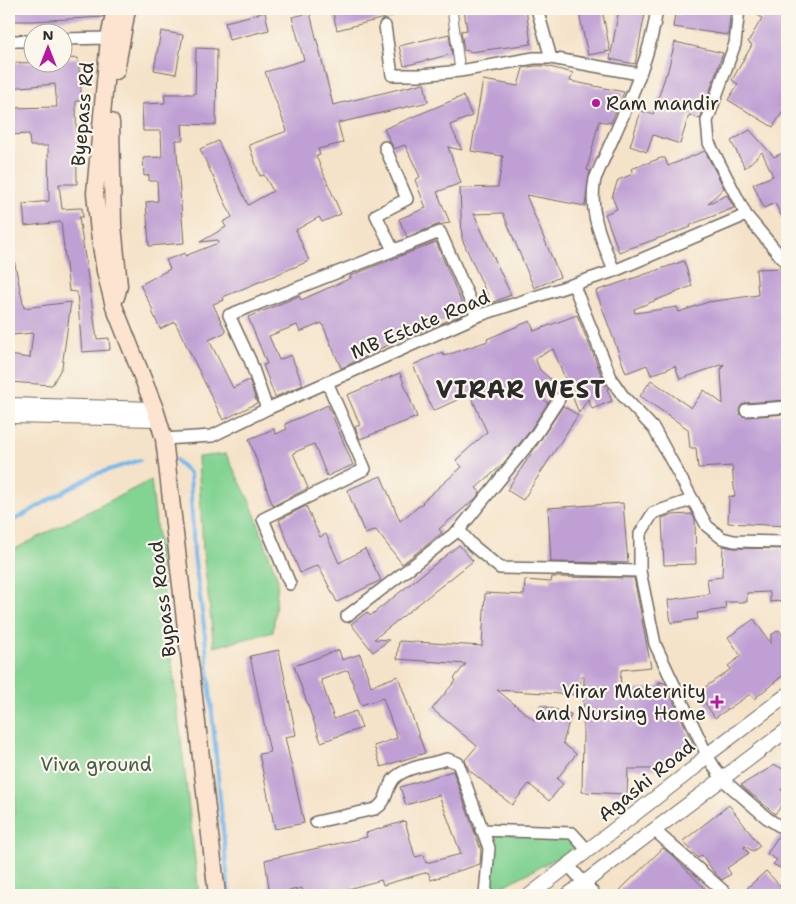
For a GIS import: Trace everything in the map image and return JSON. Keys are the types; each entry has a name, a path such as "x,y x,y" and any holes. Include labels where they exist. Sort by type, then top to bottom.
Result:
{"main road":[{"path":"114,306 119,286 111,169 115,9"},
{"path":"115,40 127,9"},
{"name":"Byepass Rd","path":"114,306 105,271 95,193 115,40"},
{"name":"Bypass Road","path":"114,306 164,439 217,895"}],"street":[{"path":"452,9 460,71"},
{"path":"537,9 551,58"},
{"path":"614,271 592,211 592,193 595,179 654,30 657,9"},
{"path":"738,9 735,44 707,122 708,143 746,215 787,264"},
{"path":"384,26 392,75 421,75 460,71 518,59 551,58 638,74"},
{"path":"9,41 22,40"},
{"path":"72,40 115,40"},
{"path":"384,147 407,199 376,215 393,250"},
{"name":"MB Estate Road","path":"164,439 212,436 267,409 477,316 574,286 614,271 746,215"},
{"path":"267,409 250,360 229,314 440,232 477,316"},
{"path":"574,286 612,380 623,396 654,429 691,500 707,526 722,538 734,541 787,542"},
{"path":"290,584 263,519 365,469 327,382"},
{"path":"347,616 459,530 535,436 559,398"},
{"path":"9,405 156,414"},
{"path":"746,410 787,407"},
{"path":"9,416 156,414"},
{"path":"691,500 653,513 640,534 640,571 655,644 707,755 721,778 767,818 787,831"},
{"path":"459,530 472,545 500,568 640,571"},
{"name":"Agashi Road","path":"530,895 694,768 707,755 787,695"},
{"path":"568,895 787,730"},
{"path":"316,822 375,809 382,805 390,785 402,773 447,759 458,763 489,848 485,895"},
{"path":"481,830 572,833 582,844"},
{"path":"654,830 728,895"},
{"path":"569,866 595,895"}],"green space":[{"path":"226,454 251,504 278,580 273,632 214,647 203,551 198,457"},
{"name":"Viva ground","path":"151,480 199,895 9,895 9,850 16,798 9,789 9,552"},
{"path":"500,834 570,838 575,848 487,895 493,840"}],"building":[{"path":"9,9 105,9 103,17 9,21"},
{"path":"332,9 408,9 408,12 337,30"},
{"path":"464,9 526,9 531,44 470,52 469,50 464,51 461,31 467,30"},
{"path":"578,9 602,9 610,51 588,55"},
{"path":"619,9 646,9 635,64 610,59"},
{"path":"682,9 731,9 728,35 673,27 675,14 681,15"},
{"path":"748,9 787,9 787,116 782,113 773,127 728,100 738,84 732,80 752,45 748,42 762,18"},
{"path":"265,12 269,30 229,40 225,22"},
{"path":"310,13 333,105 424,83 428,102 338,123 343,143 318,149 320,155 316,156 341,214 322,222 319,217 296,230 309,261 223,297 224,300 213,304 226,332 209,340 233,388 249,380 257,403 223,420 175,322 160,329 140,285 170,269 166,260 185,253 185,256 218,243 218,240 200,242 226,227 223,222 232,217 200,149 218,141 248,205 273,191 264,175 260,176 249,145 287,131 265,72 304,60 292,17"},
{"path":"161,31 183,35 176,74 154,70"},
{"path":"449,34 452,54 404,66 399,46"},
{"path":"675,42 723,53 700,119 689,115 680,144 653,135 647,152 630,146 641,111 653,114 667,74"},
{"path":"196,48 217,49 216,125 182,124 183,140 176,140 184,243 149,246 146,202 158,201 157,181 149,181 149,175 144,176 143,158 162,157 161,131 143,131 142,104 165,103 164,94 195,94"},
{"path":"72,58 78,58 82,101 76,101 77,184 59,184 62,209 82,208 83,217 79,217 97,339 109,338 110,350 82,352 77,292 69,291 61,222 25,226 23,204 49,201 48,146 30,146 29,134 9,135 9,108 57,107 55,84 9,88 9,63 22,63 22,72 72,72"},
{"path":"546,66 573,73 570,81 624,92 611,123 599,121 587,170 590,171 585,206 526,195 560,277 534,288 503,213 474,214 511,295 491,303 462,239 460,188 498,187 503,156 471,151 483,80 518,86 523,68"},
{"path":"463,96 472,116 450,125 462,150 448,147 461,183 437,192 450,223 437,225 407,237 399,219 426,208 415,180 420,177 405,145 394,149 384,129"},
{"path":"750,130 774,157 787,151 787,228 775,203 764,208 753,184 773,176 762,152 745,168 731,141"},
{"path":"705,151 724,188 707,204 727,195 734,208 690,225 691,227 619,252 605,214 617,209 612,197 618,180 633,174 631,169 661,158 665,158 668,166"},
{"path":"436,242 466,313 367,354 368,356 341,368 322,323 300,332 297,325 269,336 279,360 291,355 303,385 275,397 263,365 267,364 248,317 299,296 301,300 351,278 350,276"},
{"path":"13,255 24,308 71,302 62,367 52,385 9,382 9,355 30,358 33,333 12,335 9,309 9,256"},
{"path":"684,261 692,286 634,309 635,313 677,307 679,312 708,302 758,295 756,269 780,268 787,271 787,400 745,403 739,410 740,415 746,417 787,414 787,526 728,523 729,496 735,497 732,466 698,468 696,448 690,448 688,429 640,396 651,380 691,408 704,390 723,404 721,369 724,364 680,379 675,366 651,375 647,365 626,373 596,291"},
{"path":"577,315 612,401 592,409 588,399 579,413 553,349 535,358 540,370 555,383 542,398 548,403 529,432 502,465 476,488 480,492 476,498 439,529 442,533 402,564 376,530 365,534 347,490 381,476 400,521 423,503 462,467 456,460 487,432 470,394 433,411 413,365 442,352 444,356 488,341 487,339 530,321 534,331"},
{"path":"400,373 417,417 360,439 355,427 360,425 347,395"},
{"path":"328,405 353,465 327,476 314,444 293,453 308,488 273,506 249,439 274,429 276,434 287,429 285,424"},
{"path":"563,406 578,415 523,500 507,490"},
{"path":"623,503 628,563 551,562 548,508"},
{"path":"306,506 320,537 326,534 339,563 365,549 381,580 337,602 318,565 300,573 279,520"},
{"path":"692,514 695,520 696,564 664,565 662,518 671,515"},
{"path":"459,545 473,561 374,639 389,640 373,652 351,624 367,612 370,616"},
{"path":"723,546 787,549 787,599 770,602 770,592 747,593 747,602 725,602 726,609 697,613 698,619 671,623 668,600 709,594 707,579 722,577"},
{"path":"552,577 634,578 651,667 621,670 620,692 659,687 659,682 665,683 693,744 658,769 628,769 627,794 582,792 584,676 582,676 577,695 497,690 535,721 540,705 571,714 563,743 576,754 557,779 563,784 549,801 529,784 512,805 469,770 465,760 477,746 432,709 456,680 454,678 466,664 397,659 399,641 482,646 485,593 524,595 525,580 551,582"},
{"path":"754,619 771,644 771,635 779,630 787,642 787,672 754,699 750,694 715,718 698,692 731,669 728,666 741,656 728,637"},
{"path":"279,650 296,735 285,737 304,823 275,829 259,754 270,752 250,656"},
{"path":"339,650 342,660 360,654 371,686 398,676 425,753 381,767 374,746 397,738 383,698 361,705 348,670 321,680 334,719 356,711 362,728 321,742 294,666"},
{"path":"775,765 787,771 787,782 781,790 787,793 787,799 775,814 741,785"},
{"path":"453,771 481,850 480,864 431,880 428,872 383,885 381,880 326,895 304,895 302,888 270,895 265,860 367,837 366,833 405,821 415,857 424,855 426,863 461,854 439,795 406,805 400,787"},
{"path":"729,805 760,846 753,851 745,846 744,848 749,853 727,868 731,874 722,880 702,855 698,858 683,841"},
{"path":"779,835 787,839 787,872 773,864 777,860 767,854"},
{"path":"663,848 711,895 625,895 620,890"},
{"path":"766,871 787,895 753,895 747,888"}],"waterway":[{"path":"9,523 93,475 140,460"},
{"path":"176,460 190,474 194,555 204,626 229,895"}],"place":[{"name":"Ram mandir","path":"596,103"},
{"name":"Virar Maternity and Nursing Home","path":"717,702"}],"district":[{"name":"VIRAR WEST","path":"521,390"}]}
